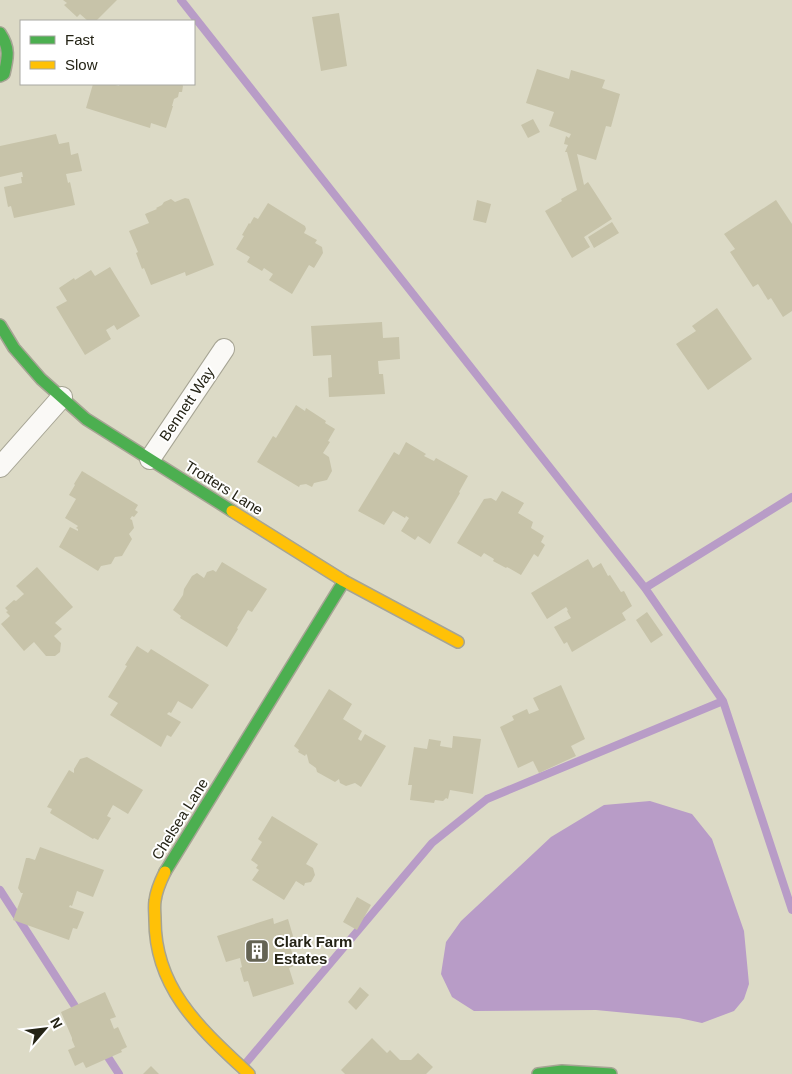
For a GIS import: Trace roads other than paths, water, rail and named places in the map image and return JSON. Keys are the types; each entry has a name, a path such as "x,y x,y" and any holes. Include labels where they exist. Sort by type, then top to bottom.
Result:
{"street":[{"path":"0,33 6,42 8,56 4,74 0,76"},
{"name":"Trotters Lane","path":"0,325 14,348 41,379 86,419 344,581 458,642"},
{"name":"Bennett Way","path":"150,459 224,349"},
{"path":"0,467 62,397"},
{"name":"Chelsea Lane","path":"248,1074 206,1034 178,999 161,964 155,932 155,899 164,874 344,581"},
{"path":"538,1074 562,1071 611,1074"}],"waterway":[{"path":"181,0 645,588 723,701 792,910"},
{"path":"645,588 792,497"},
{"path":"245,1064 432,843 487,799 723,701"},
{"path":"0,890 80,1014"},
{"path":"104,1051 119,1074"}],"place":[{"name":"Clark Farm Estates","path":"257,951"}]}
